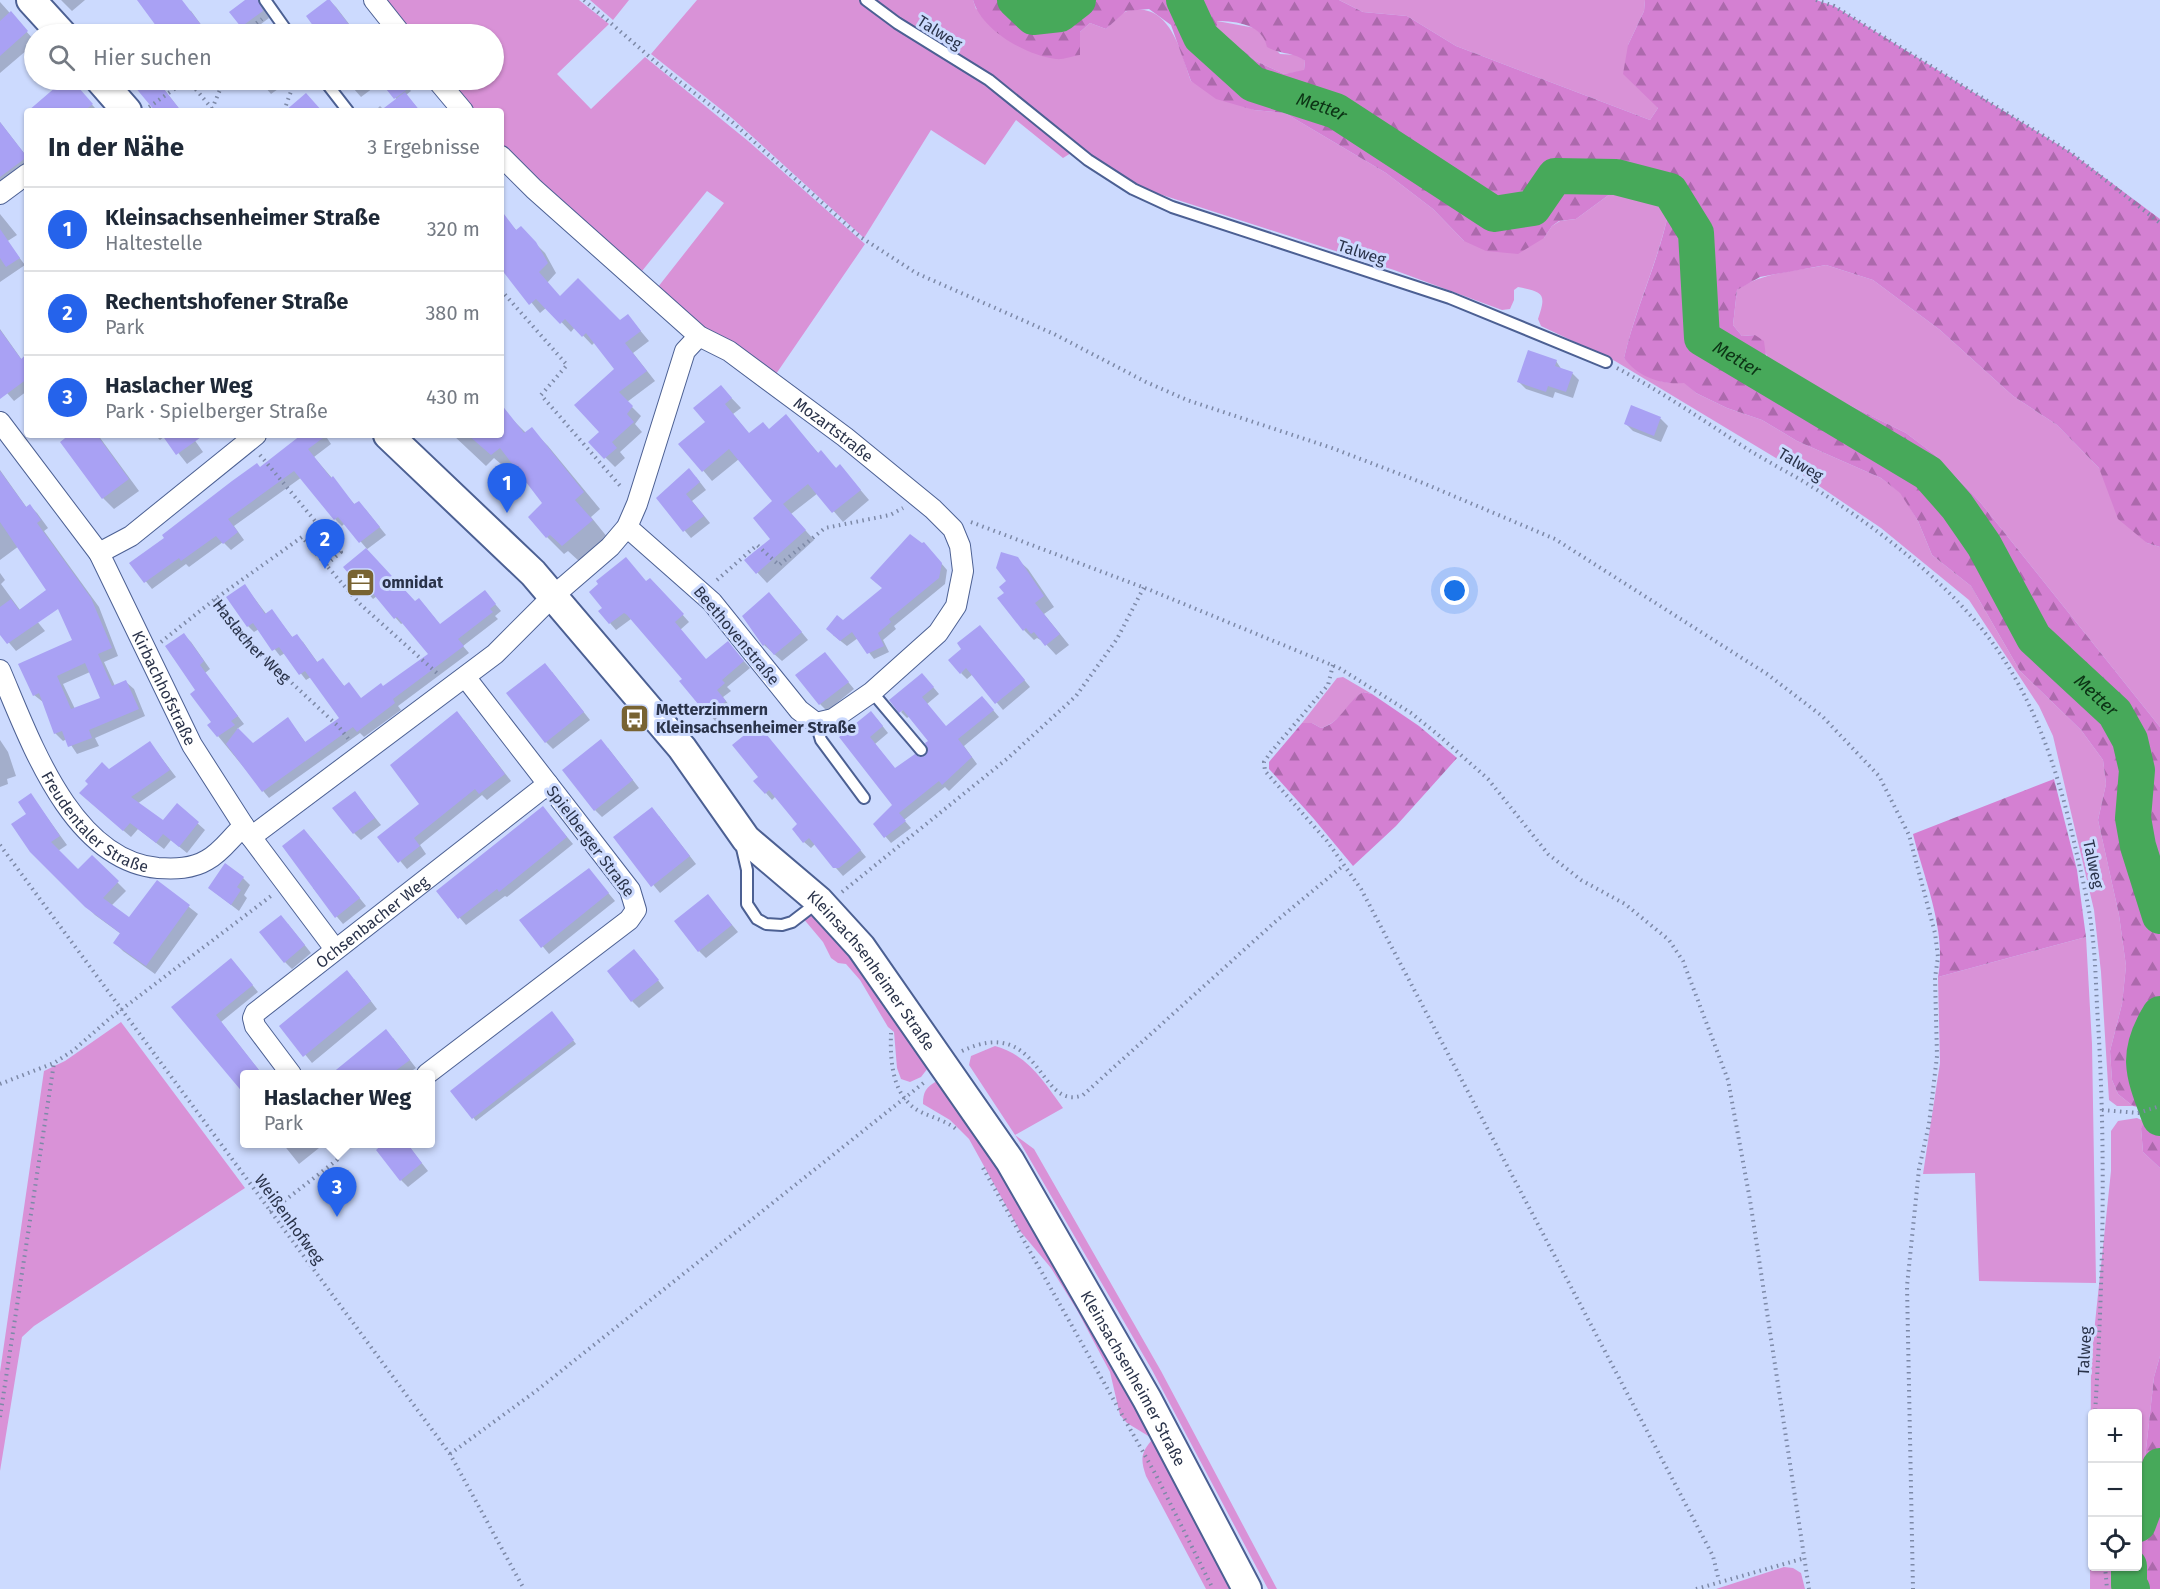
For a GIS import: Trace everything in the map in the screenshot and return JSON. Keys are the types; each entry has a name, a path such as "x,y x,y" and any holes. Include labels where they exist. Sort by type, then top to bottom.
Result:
{"main road":[{"path":"31,0 53,24"},
{"path":"109,90 126,108"},
{"name":"Kleinsachsenheimer Straße","path":"391,438 508,548 574,620 682,748 737,826 774,864 828,898 1010,1161 1147,1398 1247,1589"}],"street":[{"path":"374,0 393,24"},
{"path":"445,90 460,108"},
{"name":"Mozartstraße","path":"504,165 699,336 729,351 845,437 916,495 953,529 960,546 963,571 956,606 938,633 872,692 833,719 816,723"},
{"path":"0,194 24,176"},
{"path":"248,831 361,756 459,683 495,654 552,597 610,547 627,527 637,504 685,351 699,336"},
{"name":"Kirbachhofstraße","path":"0,422 99,553 192,745 248,831 335,949"},
{"path":"99,553 131,536 253,438"},
{"name":"Beethovenstraße","path":"627,527 703,593 800,710 816,723"},
{"name":"Freudentaler Straße","path":"0,670 31,744 55,786 78,820 97,842 113,854 151,867 174,869 195,866 209,860 248,831"},
{"name":"Spielberger Straße","path":"432,1070 629,920 636,910 630,890 548,784 459,683"},
{"name":"Ochsenbacher Weg","path":"288,1070 255,1026 253,1018 260,1008 548,784"}],"lane":[{"path":"265,0 282,24"},
{"name":"Talweg","path":"866,0 897,23 989,80 1088,160 1133,189 1172,207 1450,298 1606,362"},
{"path":"332,90 346,108"},
{"path":"872,692 921,750"},
{"path":"816,723 821,740 864,798"},
{"path":"737,826 747,870 747,904 757,919 766,924 782,925 792,922 828,898"}],"path":[{"path":"584,0 666,71 732,122 859,236 916,273 1054,334 1146,382 1187,400 1332,448 1423,483 1555,539 1767,674 1822,716 1880,776 1909,835 1935,933 1938,957 1935,978 1937,1056 1929,1124 1919,1169 1907,1287 1913,1589"},
{"path":"1816,0 1834,6 2070,152 2160,223"},
{"path":"255,24 272,11"},
{"path":"126,108 165,90"},
{"path":"196,90 211,108"},
{"path":"214,108 220,90"},
{"path":"285,108 291,90"},
{"path":"504,293 567,365 541,395 637,504"},
{"name":"Talweg","path":"1606,362 1656,389 1812,487 1883,536 1938,582 1978,625 2022,690 2045,741 2063,793 2093,937 2102,1110 2104,1266 2095,1409"},
{"path":"253,438 341,552 326,565"},
{"path":"703,593 757,545 779,565 825,528 899,512 916,495"},
{"path":"968,521 1144,587 1334,665 1411,713 1488,779 1548,855 1581,880 1625,904 1669,940 1683,961 1728,1080 1748,1189 1809,1589"},
{"name":"Haslacher Weg","path":"361,756 339,727 237,629 215,599 302,537 359,603 422,657 459,683"},
{"path":"828,898 1008,758 1076,696 1117,639 1144,587"},
{"path":"147,653 215,599"},
{"path":"1334,665 1328,686 1264,762 1265,771 1344,865 1376,917 1713,1556 1719,1581"},
{"name":"Weißenhofweg","path":"0,845 450,1454 524,1589"},
{"path":"450,1454 545,1383 905,1098 944,1064 972,1046 993,1041 1009,1042 1020,1049 1037,1066 1055,1090 1065,1097 1074,1099 1083,1095 1275,922 1344,865"},
{"path":"0,1084 54,1063 74,1050 122,1010 272,895 266,885"},
{"path":"891,1031 894,1078 905,1098 919,1111 956,1127 962,1136"},
{"path":"0,1417 54,1063"},
{"path":"2102,1110 2138,1113 2160,1106"},
{"path":"270,1212 337,1160 340,1148"},
{"path":"979,1161 1156,1475 1213,1589"},
{"path":"1696,1589 1805,1558"},
{"path":"2105,1571 2107,1589"}],"shaded area":[{"path":"384,0 579,0 609,24 557,74 591,109 645,57 748,141 865,244 776,374 718,334 699,328 658,287 724,203 707,191 642,271 528,171 504,146 504,108 471,108 456,90 504,90 504,24 403,24"},
{"path":"590,0 629,0 613,20"},
{"path":"697,0 864,0 988,81 1028,113 1071,153 1063,158 1016,120 985,165 931,130 864,238 732,118 651,54"},
{"path":"866,0 973,0 976,9 1080,32 1090,23 1106,29 1127,11 1142,10 1154,13 1164,21 1178,43 1191,81 1254,110 1285,113 1386,173 1433,209 1464,241 1544,238 1552,226 1560,221 1576,219 1610,194 1627,188 1653,198 1667,219 1624,358 1651,378 1674,383 1684,382 1696,393 1727,408 1762,420 1797,441 1881,478 1901,493 1918,521 1932,555 1971,586 2020,671 2081,730 2103,760 2106,784 2098,820 2119,915 2126,966 2122,1004 2110,1051 2112,1080 2118,1094 2133,1106 2117,1106 2109,1100 2101,972 2094,910 2053,736 2039,706 1969,600 1881,528 1794,469 1615,361 1541,326 1538,319 1542,299 1538,292 1518,287 1514,290 1514,300 1510,309 1502,310 1394,270 1153,192 1125,179"},
{"path":"1339,0 1645,0 1644,11 1628,45 1658,108 1650,120 1456,46 1407,16 1363,12"},
{"path":"1217,21 1255,28 1280,54 1298,55 1305,61 1304,71 1284,74 1256,61 1216,30"},
{"path":"1826,265 1873,280 1940,330 2013,396 2057,425 2099,468 2147,543 2160,547 2160,727 1980,502 1935,455 1906,433 1800,381 1777,373 1755,335 1742,336 1733,325 1737,290 1757,279"},
{"path":"1343,677 1372,694 1363,692 1328,726 1321,728 1312,723 1302,723 1337,678"},
{"path":"812,908 928,1063 928,1068 921,1077 910,1082 901,1079 897,1068 894,1032 888,1027 860,980 846,964 838,963 831,958 823,942 802,917"},
{"path":"2086,937 2092,1044 2096,1283 1979,1281 1975,1173 1923,1174 1940,1063 1938,977"},
{"path":"121,1022 245,1188 34,1326 22,1337 0,1471 0,1372 44,1071 65,1061"},
{"path":"995,1046 1007,1050 1026,1063 1042,1079 1063,1108 1015,1135 969,1065 971,1056"},
{"path":"937,1081 944,1085 963,1109 1083,1306 1234,1589 1206,1589 1146,1476 1142,1458 1151,1441 1150,1437 1127,1423 1120,1415 1110,1372 1077,1310 1051,1268 1020,1231 969,1139 950,1120 923,1104 926,1090"},
{"path":"2137,1118 2146,1122 2141,1128 2143,1152 2160,1168 2160,1356 2154,1377 2142,1486 2142,1409 2091,1409 2091,1361 2111,1171 2111,1131 2118,1121"},
{"path":"1015,1135 1034,1149 1161,1371 1277,1589 1268,1589 1152,1370"},
{"path":"1784,1567 1793,1568 1801,1573 1805,1589 1716,1589"},
{"path":"2090,1571 2117,1571 2114,1589 2090,1589"}],"green space":[{"path":"973,0 1339,0 1363,12 1407,16 1456,46 1650,120 1658,108 1623,74 1628,45 1644,11 1645,0 1816,0 1834,6 2070,152 2160,219 2160,547 2147,543 2118,519 2099,468 2057,425 2013,396 1940,330 1873,280 1826,265 1760,277 1737,290 1733,325 1742,336 1755,335 1764,341 1766,356 1777,373 1800,381 1906,433 1935,455 1980,502 2160,727 2160,1106 2152,1110 2133,1106 2118,1094 2112,1080 2110,1051 2122,1004 2126,966 2119,915 2098,820 2106,784 2103,760 2081,730 2020,671 1971,586 1932,555 1918,521 1900,493 1881,478 1797,441 1762,420 1727,408 1696,393 1684,383 1667,383 1643,375 1624,358 1667,219 1653,198 1627,188 1610,194 1576,219 1559,221 1552,226 1544,238 1518,254 1486,251 1464,241 1433,209 1386,173 1285,113 1254,110 1216,99 1191,81 1171,25 1149,9 1126,11 1106,29 1090,23 1080,32 1080,55 1059,59 1044,57 1007,40 986,22","holes":["1217,21 1241,23 1255,29 1265,40 1267,47 1305,61 1304,70 1284,74 1256,61 1217,30"]},
{"path":"1363,692 1372,694 1419,726 1457,758 1396,826 1353,866 1269,769 1269,762 1302,723 1312,723 1321,728 1334,722"},
{"path":"2054,779 2077,870 2086,937 1938,977 1940,959 1937,923 1913,834"},
{"path":"2160,1113 2160,1168 2143,1152 2141,1128 2148,1117"},
{"path":"2160,1356 2160,1589 2114,1589 2117,1571 2142,1571 2142,1486 2154,1377"}],"building":[{"path":"137,0 182,0 200,24 155,24"},
{"path":"245,0 258,0 263,11 245,24 239,24 229,12"},
{"path":"330,0 348,24 312,24 306,16"},
{"path":"11,11 24,26 24,35 0,56 0,21"},
{"path":"52,90 81,90 93,104 88,108 31,108"},
{"path":"137,90 165,90 179,108 152,108"},
{"path":"387,90 406,90 394,99"},
{"path":"405,92 418,108 384,108"},
{"path":"306,93 319,108 288,108"},
{"path":"0,122 24,153 24,159 0,177"},
{"path":"504,214 516,230 521,226 536,242 548,263 539,272 560,296 578,278 620,320 628,314 641,331 625,343 647,371 619,392 633,406 627,414 634,422 612,442 617,448 604,459 588,442 599,432 574,405 614,369 586,333 582,337 565,319 560,324 536,299 529,305 504,273"},
{"path":"0,229 20,258 6,267 0,258"},
{"path":"0,330 21,359 24,356 24,381 0,399"},
{"path":"1528,350 1557,360 1555,366 1573,372 1566,392 1548,386 1546,392 1517,382"},
{"path":"721,385 732,398 725,404 749,433 763,422 769,429 786,414 818,453 821,450 836,468 840,464 861,490 832,513 808,484 783,504 806,530 756,574 744,560 770,539 753,518 772,501 729,449 702,472 678,444 705,422 693,408"},
{"path":"1631,405 1661,417 1654,436 1624,424"},
{"path":"504,408 524,433 532,427 584,492 575,500 593,520 562,546 550,535 546,538 528,517 542,503 500,448 491,455 471,438 504,438"},
{"path":"65,438 99,438 129,479 102,499 60,442"},
{"path":"164,438 200,438 176,455"},
{"path":"297,438 323,438 308,449 331,478 333,476 354,504 359,501 380,527 359,543 338,517 334,520 294,471 228,519 238,532 223,544 216,536 181,561 179,558 144,583 129,563 164,538 162,535 232,481 257,463 260,467"},
{"path":"689,468 700,482 686,494 704,516 683,532 656,498"},
{"path":"0,471 26,507 30,504 41,520 37,523 91,598 112,648 98,654 112,686 126,680 139,709 89,730 92,738 68,747 62,731 54,734 39,693 33,696 18,664 72,640 58,609 7,644 0,635 0,607 11,599 19,610 46,590 0,522","holes":["85,663 100,698 71,709 57,676"]},
{"path":"910,534 922,543 924,542 942,563 939,578 889,619 891,622 878,633 884,646 867,654 852,632 840,641 826,629 837,615 843,620 882,588 870,578"},
{"path":"366,548 415,601 419,598 440,624 485,590 496,604 490,609 493,612 458,639 464,646 393,699 395,703 357,732 353,727 262,792 226,744 238,728 253,743 288,717 305,742 339,718 305,671 299,675 279,647 272,651 253,623 247,627 226,597 245,584 265,614 272,609 292,637 297,634 317,662 323,658 344,686 349,682 361,698 381,683 383,686 428,654 397,617 394,619 370,590 366,594 343,567"},
{"path":"1001,552 1018,557 1044,596 1035,603 1060,634 1045,646 1034,632 1031,634 1026,628 1023,631 997,598 1004,593 999,587 1006,581 996,568"},
{"path":"626,557 646,581 650,578 684,614 675,622 706,659 728,641 744,661 722,680 725,683 717,690 726,701 708,716 679,681 682,679 627,615 624,613 609,624 598,611 602,608 589,592 598,584 596,581"},
{"path":"769,592 802,632 774,655 765,644 763,646 742,616"},
{"path":"980,625 1025,680 995,704 966,668 960,674 948,660 961,649 957,643"},
{"path":"184,633 204,661 200,665 238,716 231,721 235,725 217,737 207,725 211,722 190,694 195,690 165,646"},
{"path":"825,652 849,682 819,705 795,675"},
{"path":"545,663 584,712 545,743 506,693"},
{"path":"922,673 934,687 922,697 946,726 982,696 994,710 958,739 972,757 942,785 939,781 899,813 906,821 884,838 873,824 892,805 839,737 871,711 883,726 870,737 895,768 915,754 919,757 925,756 928,749 925,743 928,741 903,710 899,713 889,700"},
{"path":"457,711 505,774 479,794 475,789 414,838 420,846 398,863 377,837 419,804 390,765"},
{"path":"758,724 861,850 839,868 833,868 809,838 803,843 792,829 797,824 769,790 765,794 753,781 758,777 732,745"},
{"path":"601,739 633,780 594,811 562,770"},
{"path":"150,741 170,770 131,797 163,820 177,803 199,822 179,847 163,834 156,843 130,823 123,831 79,793 88,784 85,781 102,762 109,769"},
{"path":"355,791 375,818 353,834 332,808"},
{"path":"31,793 60,836 51,842 78,869 92,855 119,881 103,898 129,917 157,880 190,905 146,966 113,943 120,933 85,907 30,852 11,824 26,814 18,802"},
{"path":"543,806 567,837 499,892 497,889 458,919 436,891"},
{"path":"652,807 690,856 651,887 613,837"},
{"path":"304,829 360,898 335,918 282,846"},
{"path":"225,863 244,877 237,887 241,890 231,905 208,888"},
{"path":"589,868 609,893 541,948 519,920"},
{"path":"708,894 732,925 698,952 674,921"},
{"path":"281,915 305,945 284,963 259,932"},
{"path":"634,949 659,980 631,1002 607,971"},
{"path":"231,958 253,985 216,1015 259,1070 240,1070 240,1089 171,1007"},
{"path":"347,970 371,1001 303,1057 279,1026"},
{"path":"552,1011 574,1040 472,1119 450,1091"},
{"path":"386,1029 410,1060 396,1070 336,1070"},
{"path":"378,1148 411,1148 422,1163 400,1181 376,1150"}],"waterway":[{"name":"Metter","path":"1015,0 1033,17 1060,14 1078,0"},
{"name":"Metter","path":"1184,0 1201,37 1253,84 1336,111 1494,214 1533,208 1555,176 1616,177 1670,191 1696,233 1702,338 1928,473 1957,506 1984,545 2034,638 2115,713 2130,740 2137,770 2133,818 2138,846 2160,916"},
{"name":"Metter","path":"2160,1014 2152,1029 2144,1054 2146,1077 2160,1118"},
{"name":"Metter","path":"2141,1517 2160,1466"},
{"name":"Metter","path":"2129,1571 2129,1585 2132,1589"}],"place":[{"name":"Kleinsachsenheimer Straße","path":"507,513"},
{"name":"Rechentshofener Straße","path":"325,569"},
{"name":"omnidat","path":"361,582"},
{"name":"Metterzimmern Kleinsachsenheimer Straße","path":"635,718"},
{"name":"Haslacher Weg","path":"337,1217"}]}
